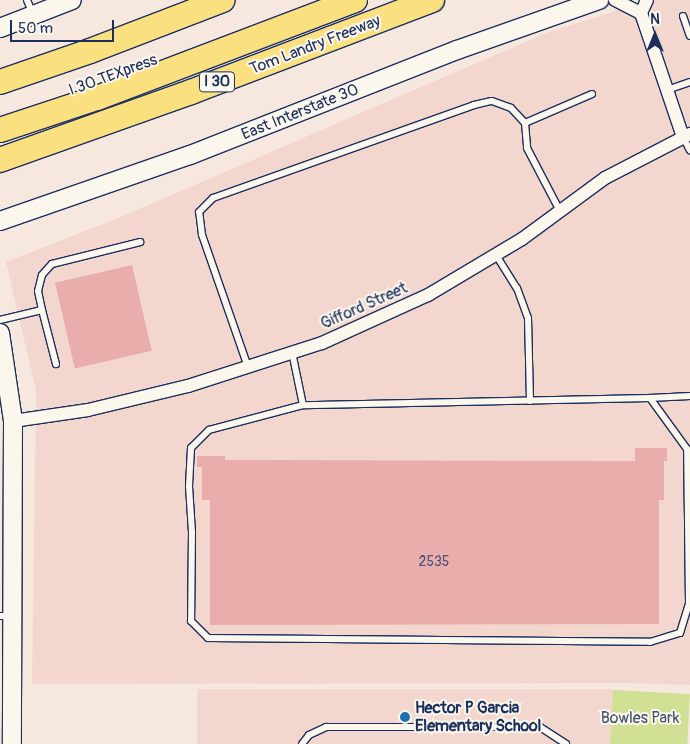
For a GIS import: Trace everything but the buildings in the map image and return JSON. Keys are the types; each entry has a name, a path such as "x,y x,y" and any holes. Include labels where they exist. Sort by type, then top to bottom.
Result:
{"highway":[{"path":"0,82 90,51 223,0"},
{"name":"I 30 TEXpress","path":"0,115 84,86 309,0"},
{"path":"0,130 97,98 355,0"},
{"name":"Tom Landry Freeway","path":"0,160 191,92 432,0"}],"main road":[{"path":"0,28 31,8 72,0"},
{"name":"East Interstate 30","path":"0,221 190,155 457,50 599,0"},
{"path":"0,231 18,216"},
{"path":"0,333 5,403 13,421 6,616 10,740"}],"street":[{"path":"615,0 641,13"},
{"path":"646,0 641,13 668,90 687,135"},
{"name":"Gifford Street","path":"13,421 88,410 188,386 322,342 428,295 522,239 605,178 687,135"}],"lane":[{"path":"683,16 690,36"},
{"path":"668,90 690,82"},
{"path":"525,123 592,94"},
{"path":"248,367 202,235 200,212 213,198 474,105 492,101 512,108 525,123 527,148 560,211"},
{"path":"687,135 690,150"},
{"path":"56,364 38,291 42,275 52,264 140,242"},
{"path":"496,255 517,288 528,318 530,401"},
{"path":"0,320 42,310"},
{"path":"292,352 303,405"},
{"path":"650,398 687,449 689,603 680,633 650,642 208,638 191,621 192,532 189,486 190,448 209,430 303,405 690,396"},
{"path":"302,744 309,735 326,726 540,728 566,744"}],"shaded area":[{"path":"650,0 690,0 690,685 627,683 32,684 36,391 6,262 123,216 546,33"},
{"name":"Hector P Garcia Elementary School","path":"197,689 613,689 613,744 197,744"}],"green space":[{"name":"Bowles Park","path":"613,690 690,694 687,744 610,744"}],"place":[{"name":"Hector P Garcia Elementary School","path":"405,717"}]}
